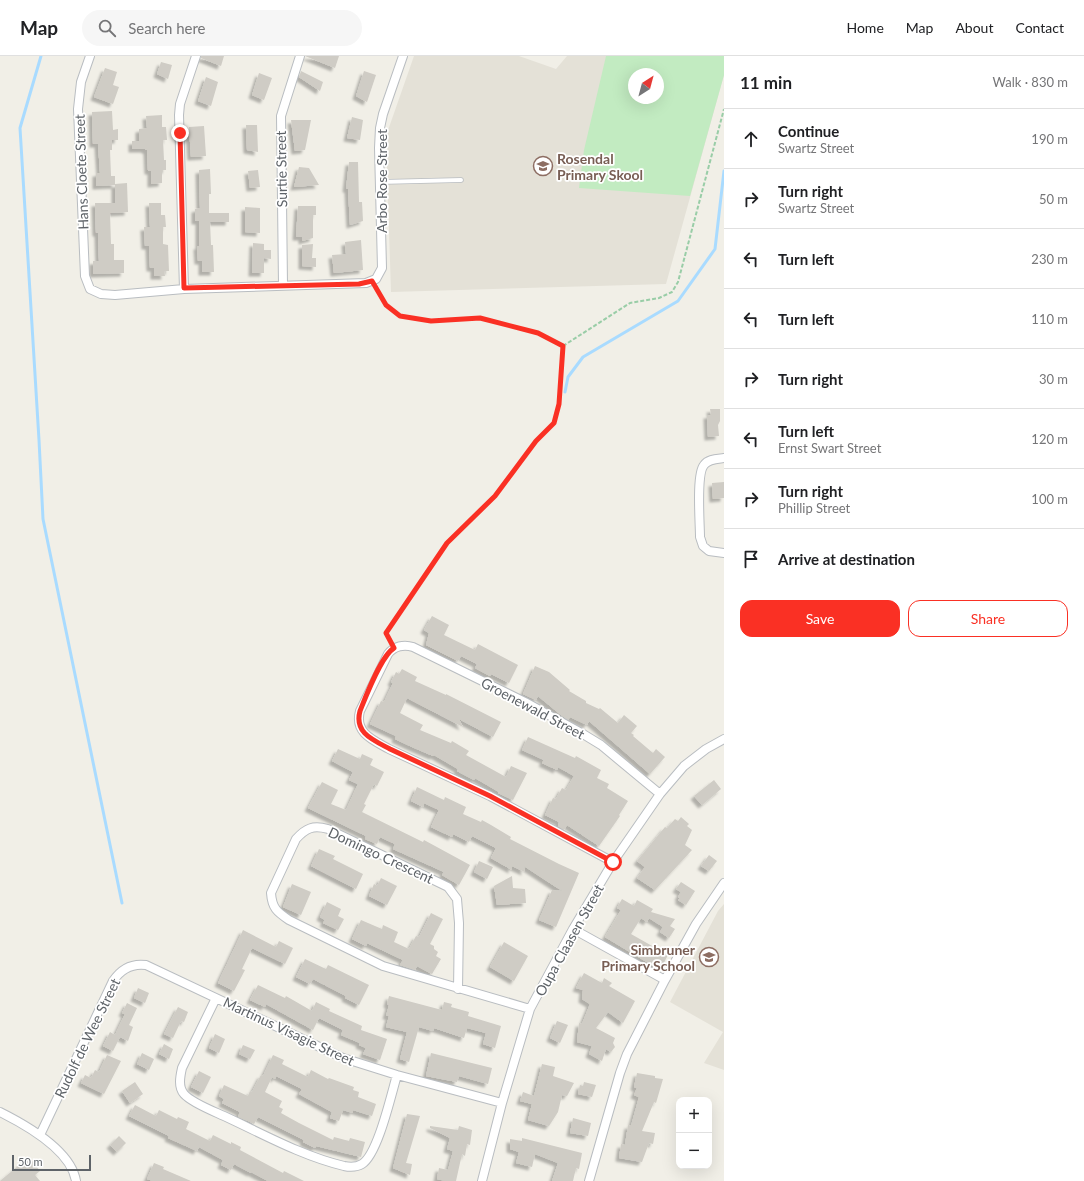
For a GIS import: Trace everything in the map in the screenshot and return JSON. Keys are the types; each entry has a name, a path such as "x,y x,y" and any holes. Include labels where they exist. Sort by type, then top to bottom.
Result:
{"street":[{"name":"Hans Cloete Street","path":"90,56 81,82 78,109 85,276 90,289 101,294 115,295 184,288"},
{"path":"196,56 180,104 179,115 184,288 366,283 372,281"},
{"name":"Surtie Street","path":"283,285 281,116 300,56"},
{"name":"Arbo Rose Street","path":"372,281 376,279 382,268 380,128 383,114 403,56"},
{"path":"724,458 710,460 704,465 700,472 699,486 701,541 709,551 724,553"},
{"name":"Groenewald Street","path":"394,648 408,645 414,646 525,702 583,734 601,746 660,794"},
{"path":"394,648 383,661 360,711 358,718 359,727 363,732 390,749 490,796 613,862"},
{"name":"Oupa Claasen Street","path":"482,1181 502,1104 530,1009 573,929 613,862 660,794 684,766 706,749 724,739"},
{"name":"Domingo Crescent","path":"458,989 459,922 457,899 448,887 328,829 316,827 302,832 296,839 271,893 274,908 280,914 382,966 458,989 530,1009"},
{"path":"589,1181 620,1073 627,1054 696,924 724,883"},
{"path":"573,929 665,980"},
{"name":"Rudolf de Wee Street","path":"40,1135 113,981 118,974 126,968 134,965 146,965 216,998"},
{"name":"Martinus Visagie Street","path":"397,1075 376,1144 368,1158 361,1164 346,1167 304,1154 207,1108 189,1099 184,1094 180,1086 182,1068 216,998 343,1058 397,1075 502,1104"},
{"path":"0,1112 40,1135 67,1160 76,1181"}],"lane":[{"path":"380,182 461,180"}],"path":[{"path":"563,346 630,303 659,298 672,292 678,282 724,109"},
{"path":"372,281 386,305 400,316 431,321 480,318 538,333 563,346"},
{"path":"394,648 386,633 447,543 495,496 536,441 554,423 559,404 563,346"}],"shaded area":[{"name":"Rosendal Primary Skool","path":"414,56 519,56 556,69 567,56 724,56 724,75 666,284 391,292 386,136"},
{"name":"Simbruner Primary School","path":"724,904 724,1070 704,1063 723,1032 670,1002 718,911"}],"green space":[{"path":"606,56 724,56 724,75 690,196 579,188 584,150"}],"building":[{"path":"201,56 224,56 221,66 201,58"},
{"path":"305,56 339,56 335,68"},
{"path":"161,62 172,65 168,79 157,74"},
{"path":"105,68 117,72 113,85 119,87 113,104 94,97"},
{"path":"301,71 323,82 320,91 299,77"},
{"path":"364,71 376,75 367,102 356,96"},
{"path":"259,73 272,78 264,100 252,95"},
{"path":"206,77 218,82 211,106 198,101"},
{"path":"112,111 113,130 118,129 118,140 112,140 112,150 110,150 111,176 115,176 115,185 96,186 96,173 100,173 98,144 93,144 92,112"},
{"path":"162,115 162,127 166,127 167,140 163,140 166,170 162,170 162,183 151,184 151,171 148,171 147,150 132,149 132,141 139,141 139,129 147,128 146,116"},
{"path":"352,117 363,120 360,140 347,138"},
{"path":"291,120 311,120 305,150 295,151"},
{"path":"246,125 257,125 258,152 247,150"},
{"path":"204,126 206,156 191,157 189,127"},
{"path":"349,162 358,162 359,202 362,202 363,221 350,225 348,189 346,189"},
{"path":"299,167 309,168 319,185 294,187"},
{"path":"210,169 211,194 209,194 209,213 229,213 229,222 210,222 214,272 202,272 202,261 198,261 197,246 199,246 199,221 195,221 195,209 200,208 199,170"},
{"path":"258,170 260,187 250,188 248,171"},
{"path":"127,183 128,212 110,213 111,244 114,244 114,260 124,260 124,273 93,274 93,261 99,261 95,203 115,203 115,184"},
{"path":"149,203 161,203 161,215 165,215 166,227 163,227 163,244 168,245 169,271 164,271 165,276 154,276 154,268 150,268 149,246 145,246 144,227 150,227"},
{"path":"298,206 316,206 316,215 313,215 313,238 302,241 302,237 296,237"},
{"path":"245,207 260,208 260,233 245,232"},
{"path":"361,240 363,270 334,273 332,255 346,254 345,242"},
{"path":"253,243 264,244 264,250 271,250 271,259 264,258 264,273 252,273"},
{"path":"313,244 312,258 316,258 316,267 302,266 302,245"},
{"path":"710,409 720,409 720,421 718,425 719,436 708,437 707,415 711,415"},
{"path":"724,482 724,498 713,499 712,483"},
{"path":"432,616 449,625 444,635 475,650 478,644 518,665 509,683 491,674 490,676 475,668 477,664 461,656 458,661 426,645 429,633 424,630"},
{"path":"535,666 549,672 570,690 569,691 586,701 586,703 599,709 600,708 618,723 624,715 637,726 631,733 634,735 633,736 653,753 656,749 665,757 650,774 589,721 587,725 570,717 568,720 538,696 536,700 523,694"},
{"path":"402,669 417,677 415,681 446,694 501,722 493,737 459,719 463,727 407,698 400,713 423,725 420,730 451,743 452,741 469,751 466,755 506,777 511,766 527,773 513,800 498,793 499,792 475,778 474,780 457,771 458,769 434,755 433,756 395,739 396,736 370,724 381,701 384,702 393,683 391,682 396,672 399,674"},
{"path":"528,737 575,758 576,756 601,770 597,778 609,784 607,788 628,801 619,815 620,816 599,846 567,825 564,830 558,826 559,822 545,815 553,798 556,799 562,788 566,790 574,776 558,767 557,770 542,763 544,760 522,750"},
{"path":"338,749 360,759 362,754 373,759 370,765 384,772 377,786 374,784 364,804 366,805 362,812 423,842 424,840 470,865 459,885 442,875 444,872 393,849 395,844 380,837 377,844 365,839 366,836 308,808 322,782 338,790 331,804 346,810 358,784 349,780 353,772 332,761"},
{"path":"714,780 721,789 702,805 694,796"},
{"path":"417,787 444,800 445,797 466,807 463,814 481,822 482,820 511,837 510,839 579,873 556,927 539,920 552,890 563,891 524,866 525,872 512,866 512,870 491,858 496,848 472,836 469,842 453,834 452,837 431,827 439,810 424,803 423,807 411,801"},
{"path":"681,817 689,824 687,826 692,830 685,845 692,850 655,890 637,878 645,867 637,861 665,827 667,828 675,819 678,821"},
{"path":"319,849 335,856 333,859 363,874 356,889 311,866"},
{"path":"709,855 717,861 709,871 701,866"},
{"path":"479,861 493,867 487,879 474,872"},
{"path":"512,876 513,888 525,889 526,903 497,905 494,886"},
{"path":"381,878 397,886 387,905 369,896 374,884 377,886"},
{"path":"681,882 695,891 686,905 678,900 681,892 676,889"},
{"path":"292,884 311,892 301,915 283,907"},
{"path":"622,899 634,906 637,900 653,909 651,912 675,919 670,926 675,929 669,938 660,932 663,927 649,918 647,922 641,918 631,934 668,955 660,970 605,937 621,910 617,908"},
{"path":"327,902 341,909 338,916 344,919 338,930 323,923 325,920 320,917"},
{"path":"431,913 443,919 430,944 434,946 434,949 438,952 436,956 441,959 432,974 417,966 415,970 400,965 403,960 367,943 366,946 352,939 361,920 382,929 383,925 398,932 394,942 409,949 416,936 419,937"},
{"path":"243,930 276,947 279,941 293,948 285,964 252,948 242,969 245,970 234,991 218,983"},
{"path":"504,942 528,956 514,981 490,967"},
{"path":"305,959 326,969 328,965 369,985 359,1005 345,998 346,996 313,979 310,984 296,977"},
{"path":"584,973 602,983 604,978 612,983 609,986 635,1001 623,1023 608,1012 596,1028 615,1038 613,1043 615,1047 611,1052 606,1049 602,1061 589,1054 592,1046 577,1042 579,1023 582,1024 590,1004 582,999 583,990 576,988"},
{"path":"258,985 285,998 286,996 312,1011 316,1002 330,1009 329,1011 362,1026 361,1030 387,1039 380,1060 363,1054 366,1048 359,1045 360,1043 341,1035 343,1030 319,1018 313,1030 266,1004 265,1007 250,1000"},
{"path":"138,988 149,993 145,1003 134,998"},
{"path":"389,996 442,1010 444,1002 452,1004 451,1007 469,1012 468,1016 501,1026 495,1048 483,1044 486,1033 467,1028 464,1038 434,1028 433,1031 419,1027 409,1062 400,1059 407,1032 386,1027 389,1016 386,1016 389,1005 387,1004"},
{"path":"127,1003 137,1008 129,1025 133,1027 128,1041 120,1037 113,1051 103,1046 110,1032 115,1035 125,1014 122,1013"},
{"path":"178,1007 188,1012 184,1022 181,1021 173,1038 164,1034"},
{"path":"557,1021 568,1025 560,1043 550,1038"},
{"path":"215,1034 225,1039 219,1053 209,1048"},
{"path":"164,1044 173,1049 169,1059 159,1054"},
{"path":"243,1045 255,1050 250,1059 239,1054"},
{"path":"142,1053 154,1059 149,1070 137,1064"},
{"path":"431,1053 492,1068 488,1084 459,1076 457,1082 426,1076"},
{"path":"107,1055 121,1061 104,1094 81,1083 85,1075 91,1078 95,1070 99,1072"},
{"path":"273,1055 284,1060 282,1064 308,1077 311,1070 328,1079 329,1078 354,1087 353,1090 359,1092 358,1097 376,1104 372,1116 353,1110 353,1113 343,1110 339,1121 330,1118 332,1112 299,1094 302,1089 276,1076 275,1079 272,1077 265,1092 282,1101 279,1107 283,1109 281,1113 333,1140 334,1137 349,1141 350,1138 365,1142 361,1157 316,1146 315,1148 303,1142 304,1140 258,1117 254,1124 238,1117 240,1112 222,1103 224,1099 219,1096 224,1085 248,1096 250,1091 252,1092 261,1075 263,1076"},
{"path":"542,1064 555,1067 553,1076 574,1083 567,1096 562,1095 558,1112 549,1126 528,1120 532,1104 520,1101 523,1092 534,1096"},
{"path":"199,1071 211,1077 203,1093 191,1087"},
{"path":"637,1073 663,1079 656,1103 654,1102 642,1131 655,1133 653,1144 649,1143 642,1162 619,1158 621,1144 625,1145 628,1125 631,1126 639,1097 634,1095 637,1088 634,1087"},
{"path":"135,1082 143,1094 130,1103 122,1091"},
{"path":"584,1082 596,1085 592,1097 578,1094 580,1085 583,1086"},
{"path":"135,1105 156,1116 159,1110 177,1119 178,1117 189,1122 186,1129 210,1141 213,1135 231,1144 231,1142 241,1147 240,1150 283,1173 284,1171 304,1181 268,1181 234,1164 231,1170 221,1165 223,1160 199,1147 197,1151 168,1138 169,1136 129,1116"},
{"path":"407,1114 420,1116 406,1163 412,1164 410,1175 393,1168"},
{"path":"573,1118 591,1123 588,1136 570,1133"},
{"path":"430,1126 458,1130 459,1126 472,1130 470,1145 467,1144 465,1156 462,1154 456,1181 437,1179 439,1168 448,1170 453,1151 447,1149 450,1138 430,1128"},
{"path":"119,1136 126,1143 117,1152 110,1145"},
{"path":"522,1138 582,1153 579,1169 576,1168 573,1181 552,1181 558,1163 535,1154 532,1167 516,1163 519,1152 510,1149 510,1139 522,1141"},
{"path":"29,1157 40,1171 35,1175 40,1181 0,1181"},
{"path":"154,1163 164,1167 163,1169 191,1181 153,1181 147,1179"}],"waterway":[{"path":"41,56 20,128 43,519 122,903"},
{"path":"565,392 568,377 583,357 678,301 715,249 724,171"}],"place":[{"name":"Rosendal Primary Skool","path":"543,166"},
{"name":"Simbruner Primary School","path":"709,957"}],"route":[{"path":"180,133 184,288 359,284 372,281 386,305 400,316 431,321 480,318 538,333 563,346 559,404 554,423 536,441 495,496 447,543 386,633 394,648 383,661 358,718 359,727 374,740 490,796 613,862"}]}
